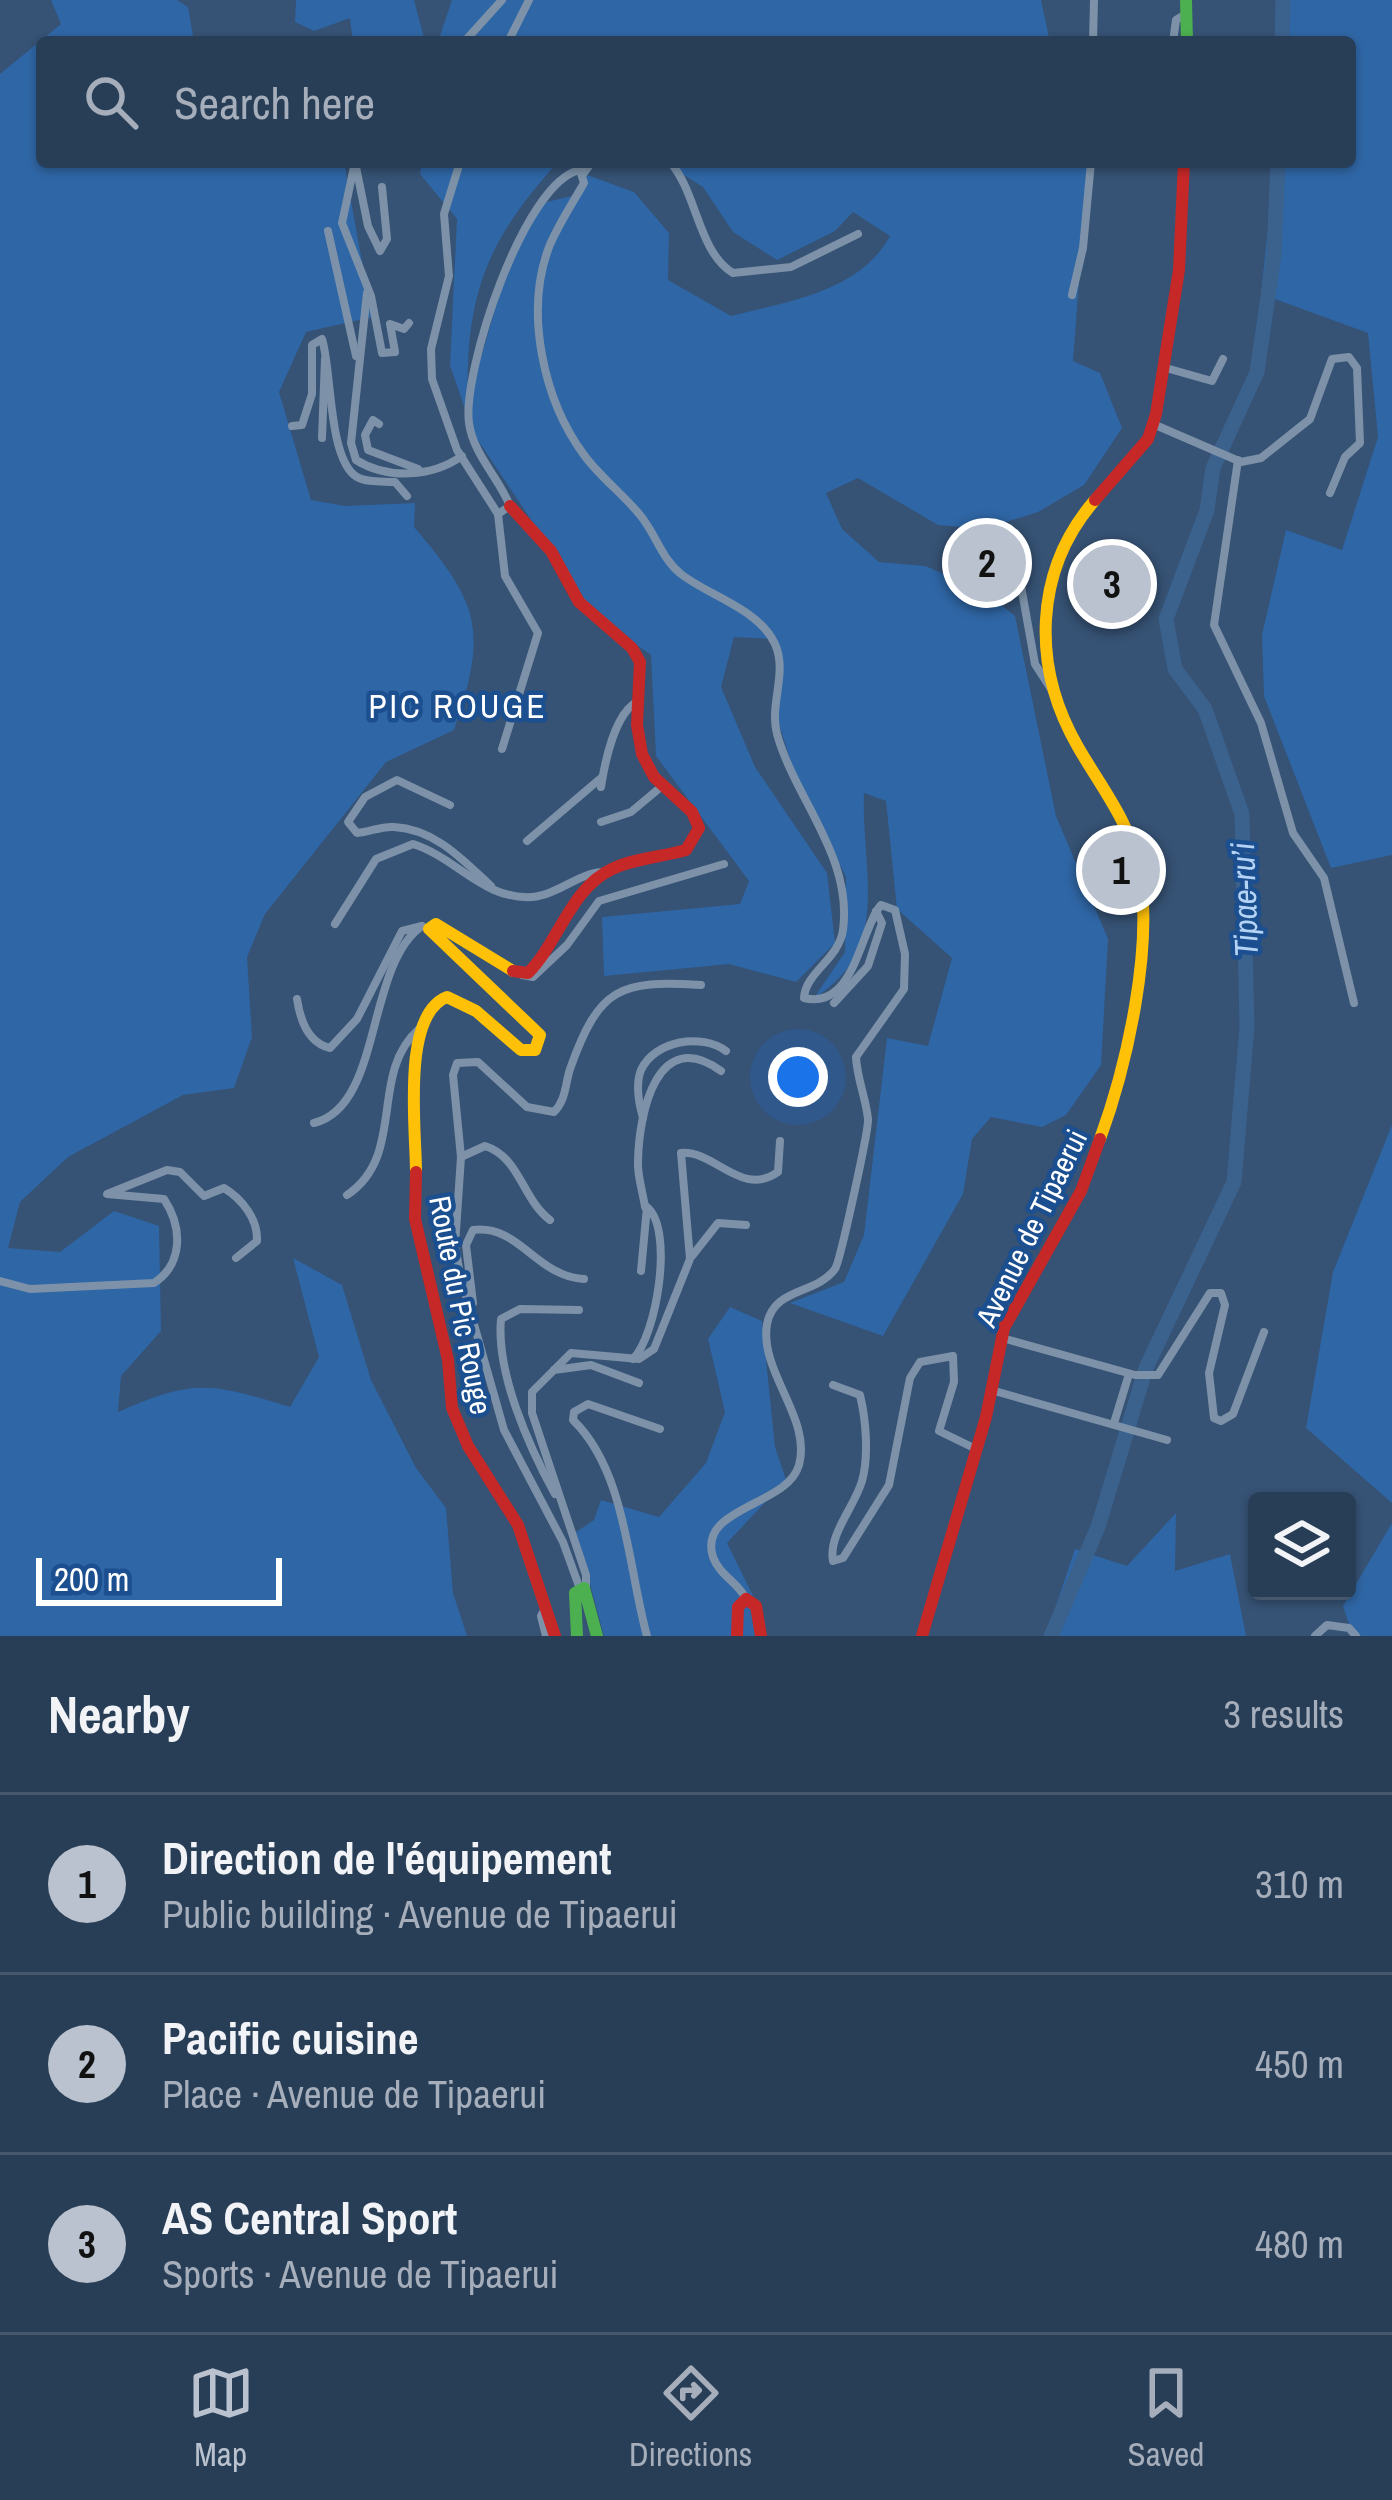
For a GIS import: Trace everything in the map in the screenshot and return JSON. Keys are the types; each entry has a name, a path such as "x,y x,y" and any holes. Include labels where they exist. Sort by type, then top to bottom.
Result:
{"street":[{"path":"469,36 502,0"},
{"path":"511,36 529,0"},
{"path":"1093,36 1094,0"},
{"path":"1174,36 1176,20 1186,7"},
{"path":"354,168 343,223 382,353 395,352 390,324 404,329 409,323"},
{"path":"356,168 368,226 380,250 387,239 382,187"},
{"path":"458,168 444,214 449,276 431,349 435,395 461,456 504,510 550,551 578,602 632,648 640,662 638,740 662,786 696,818 694,844 604,873 578,896 548,954 520,974"},
{"path":"502,749 538,633 505,576 504,510 469,427 477,358 525,227 565,176 583,168"},
{"path":"585,168 547,252 542,281 541,333 557,414 586,458 640,513 678,573 754,620 774,642 779,660 775,726 830,851 844,919 839,946 806,985 804,998 824,996 849,974 861,957 875,910"},
{"path":"674,168 686,184 719,262 733,273 791,267 858,234"},
{"path":"1072,295 1083,248 1090,168"},
{"name":"Avenue de Tipaerui","path":"922,1636 976,1449 1001,1337 1059,1233 1110,1123 1145,915 1136,847 1075,742 1056,696 1041,626 1066,532 1135,456 1153,424 1166,368 1183,223 1184,168"},
{"path":"328,231 358,363"},
{"path":"367,293 352,452 363,464 389,472"},
{"path":"292,426 302,425 308,412 314,339 322,339 337,437 352,474"},
{"path":"1153,424 1255,462 1305,425 1332,358 1349,356 1357,368 1360,443 1341,464 1330,493"},
{"path":"322,438 320,370 326,358"},
{"path":"1166,368 1212,381 1223,358"},
{"path":"379,424 373,420 367,428 368,450 429,471"},
{"path":"352,474 429,471 461,456"},
{"path":"1234,458 1214,625 1261,723 1293,832 1324,878 1354,1003"},
{"path":"352,474 395,482 407,496"},
{"path":"1021,586 1035,664 1056,696"},
{"path":"527,841 602,782 628,708 640,700"},
{"path":"450,805 397,779 365,796 348,822 357,833 390,826 422,832 455,852 496,890"},
{"path":"601,821 632,812 662,786"},
{"path":"335,924 368,866 390,849 413,844 454,862 472,882 534,897 568,889 596,871 604,873"},
{"path":"297,998 305,1028 318,1045 330,1048 357,1019 403,931 426,926 449,931 520,974 533,977 552,962 598,901 724,864"},
{"path":"761,1636 756,1606 746,1600 711,1551 722,1522 787,1488 799,1464 800,1442 772,1356 767,1324 778,1302 825,1279 842,1258 858,1160 869,1126 856,1057 898,1003 907,974 898,917 890,906 875,910"},
{"path":"834,1004 868,966 882,923 875,910"},
{"path":"347,1195 364,1184 380,1160 396,1069 408,1038 419,1029 434,1002 447,997 476,1011 521,1050 535,1050 541,1040 426,926"},
{"path":"314,1124 331,1119 348,1096 397,955 426,926"},
{"path":"597,1636 563,1542 505,1430 455,1245 461,1157 453,1076 457,1063 478,1062 526,1107 554,1112 584,1039 607,1000 628,984 701,985"},
{"name":"Route du Pic Rouge","path":"419,1029 415,1219 448,1360 452,1408 468,1446 518,1525 547,1606 550,1636"},
{"path":"644,1126 638,1089 641,1069 652,1057 691,1040 710,1041 726,1051"},
{"path":"641,1271 646,1208 638,1162 653,1079 662,1067 691,1058 722,1072"},
{"path":"690,1259 681,1153 695,1154 739,1177 761,1181 778,1172 780,1142"},
{"path":"461,1157 485,1146 500,1152 530,1201 550,1220"},
{"path":"0,1281 30,1289 154,1283 170,1273 178,1258 173,1213 164,1199 107,1194 167,1170 180,1172 204,1196 224,1188 243,1203 257,1241 236,1258"},
{"path":"633,1359 647,1342 659,1291 656,1223 653,1210 646,1208"},
{"path":"583,1589 586,1575 532,1413 532,1392 571,1353 633,1359 654,1349 690,1259 718,1223 746,1225"},
{"path":"478,1328 467,1263 473,1231 498,1229 557,1275 584,1279"},
{"path":"1001,1337 1137,1375 1164,1369 1210,1293 1221,1293 1226,1305 1208,1381 1214,1418 1225,1420 1233,1414 1264,1332"},
{"path":"561,1506 517,1403 500,1334 507,1312 580,1310"},
{"path":"833,1385 860,1395 865,1463 854,1502 832,1545 833,1561 843,1558 883,1498 910,1378 920,1362 952,1356 954,1382 939,1431 976,1449"},
{"path":"550,1371 591,1365 639,1383"},
{"path":"1119,1425 1137,1375"},
{"path":"991,1390 1167,1440"},
{"path":"646,1636 608,1474 586,1432 574,1420 574,1412 588,1404 660,1429"},
{"path":"577,1636 574,1593 583,1589"},
{"path":"737,1636 738,1607 746,1600"},
{"path":"1315,1636 1327,1625 1353,1632"},
{"path":"1339,1636 1353,1632"}],"shaded area":[{"path":"51,0 177,0 188,7 193,36 46,36 61,24"},
{"path":"296,0 414,0 423,36 352,36 350,18 314,31 295,22"},
{"path":"452,0 1041,0 1049,36 440,36"},
{"path":"1276,0 1392,0 1392,855 1331,868 1264,696 1262,635 1286,530 1342,550 1378,437 1368,333 1261,294 1274,168 1356,168 1356,36 1276,36"},
{"path":"36,44 36,168 345,168 372,317 306,332 279,392 311,500 345,506 415,503 414,527 465,599 474,643 454,730 386,762 265,914 247,957 252,1037 234,1088 183,1095 68,1157 20,1202 8,1248 60,1252 114,1211 159,1226 161,1331 121,1376 118,1412 166,1394 203,1388 290,1407 319,1357 293,1258 342,1285 371,1380 416,1468 446,1508 453,1593 467,1636 0,1636 0,74"},
{"path":"421,168 553,168 514,217 485,271 471,330 468,402 509,261 538,204 576,195 582,178 568,168 634,192 669,233 668,280 731,316 799,299 841,282 877,255 890,236 853,212 835,231 777,260 733,232 703,187 673,168 1088,168 1073,361 1100,373 1122,428 1084,485 1038,512 984,529 938,525 858,478 826,493 842,529 879,562 925,566 979,588 1015,616 1056,816 1108,939 1101,1065 1066,1115 1042,1127 991,1117 972,1139 963,1194 883,1336 790,1303 844,1282 864,1235 887,1038 928,1046 952,958 897,909 886,801 864,793 868,907 864,933 839,979 814,998 845,952 846,877 793,769 774,708 778,651 772,639 734,637 721,687 755,767 827,873 835,943 796,982 729,964 604,976 602,917 740,904 749,881 656,756 651,655 596,617 473,433 450,365 457,219 420,174"},
{"path":"1392,1125 1392,1503 1306,1428 1333,1272"},
{"path":"730,1307 762,1321 775,1447 786,1480 727,1543 761,1612 762,1636 604,1636 576,1532 594,1520 601,1500 659,1517 706,1463 725,1412 708,1339"},
{"path":"1176,1513 1175,1571 1230,1554 1246,1636 1046,1636 1075,1549 1127,1566"},
{"path":"1392,1523 1392,1636 1353,1636 1343,1606 1347,1600 1356,1600 1356,1584"}],"waterway":[{"name":"Tipae-ru’i","path":"1282,36 1283,0"},
{"name":"Tipae-ru’i","path":"1051,1636 1098,1527 1146,1368 1234,1182 1247,1026 1242,814 1205,709 1175,669 1166,619 1207,510 1213,468 1257,372 1274,255 1278,168"}],"traffic: fast":[{"path":"1186,0 1187,36"},
{"path":"577,1636 575,1593 584,1588 597,1636"}],"traffic: slow":[{"path":"1095,500 1060,557 1046,619 1052,684 1063,716 1129,836 1143,900 1135,1005 1100,1139"},
{"path":"416,1172 414,1075 423,1026 432,1008 447,997 476,1011 521,1050 535,1050 540,1035 429,929 436,924 513,971"}],"traffic: jam":[{"path":"1095,500 1148,439 1156,414 1179,270 1184,168"},
{"path":"510,506 551,551 579,602 632,648 640,662 637,725 642,754 654,777 692,812 699,828 686,850 630,862 598,878 575,903 528,973 513,971"},
{"path":"922,1636 986,1417 1004,1328 1081,1191 1100,1139"},
{"path":"416,1172 415,1219 448,1360 452,1408 468,1446 518,1525 555,1636"},
{"path":"737,1636 738,1607 746,1599 756,1606 761,1636"}],"place":[{"name":"Pacific cuisine","path":"987,563"},
{"name":"AS Central Sport","path":"1112,584"},
{"name":"Direction de l'équipement","path":"1121,870"}],"district":[{"name":"PIC ROUGE","path":"458,706"}]}
